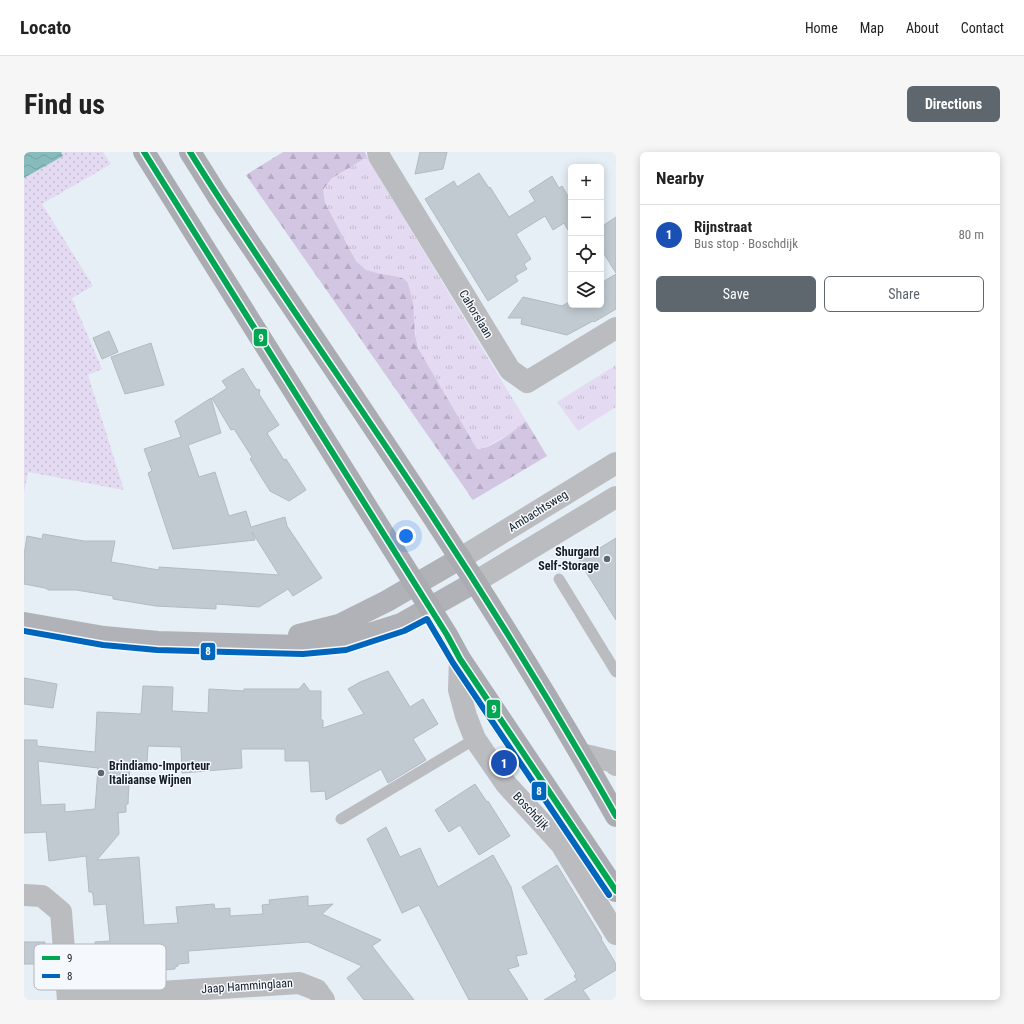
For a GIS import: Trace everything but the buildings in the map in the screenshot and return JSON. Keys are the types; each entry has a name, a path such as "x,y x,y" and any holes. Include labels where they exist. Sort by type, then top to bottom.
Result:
{"main road":[{"name":"Boschdijk","path":"144,152 430,608 460,659 616,891"},
{"path":"190,152 461,558 581,754 616,816"}],"street":[{"name":"Cahorslaan","path":"378,152 379,156 510,370 527,382 616,328"},
{"name":"Ambachtsweg","path":"461,558 616,463"},
{"path":"24,623 104,637 158,642 259,646 303,646 344,642 401,624 476,582 616,497"},
{"path":"259,646 339,625 387,601 461,558"},
{"name":"Boschdijk","path":"460,659 459,690 466,716 475,739 506,784 561,844 616,934"},
{"path":"581,754 615,762 616,765"},
{"path":"24,895 42,896 61,912 64,944"},
{"name":"Jaap Hamminglaan","path":"68,999 300,982 317,990 324,1000"}],"lane":[{"path":"559,579 616,672"},
{"path":"341,819 475,739"}],"green space":[{"path":"24,152 103,152 111,164 42,204 93,286 72,298 102,369 88,375 124,490 28,472 24,493"},
{"path":"283,152 365,152 367,157 331,179 323,190 325,203 356,261 366,270 399,277 408,283 413,303 415,334 418,348 477,449 488,447 495,443 526,421 547,456 473,500 246,175"},
{"path":"367,157 526,421 516,430 481,450 477,449 418,348 408,283 366,270 356,261 325,203 323,190 331,179"},
{"path":"616,365 616,407 578,431 557,402"}],"water":[{"path":"24,152 61,152 63,156 24,178"}],"transit line":[{"name":"9","path":"144,152 447,635 460,659 616,891"},
{"name":"9","path":"190,152 276,284 394,458 473,579 546,697 616,816"},
{"name":"8","path":"24,631 103,645 157,650 303,654 346,650 404,631 427,619 453,663 609,895"}],"place":[{"name":"Shurgard Self-Storage","path":"607,559"},
{"name":"Rijnstraat","path":"504,763"},
{"name":"Brindiamo-Importeur Italiaanse Wijnen","path":"101,773"}]}
